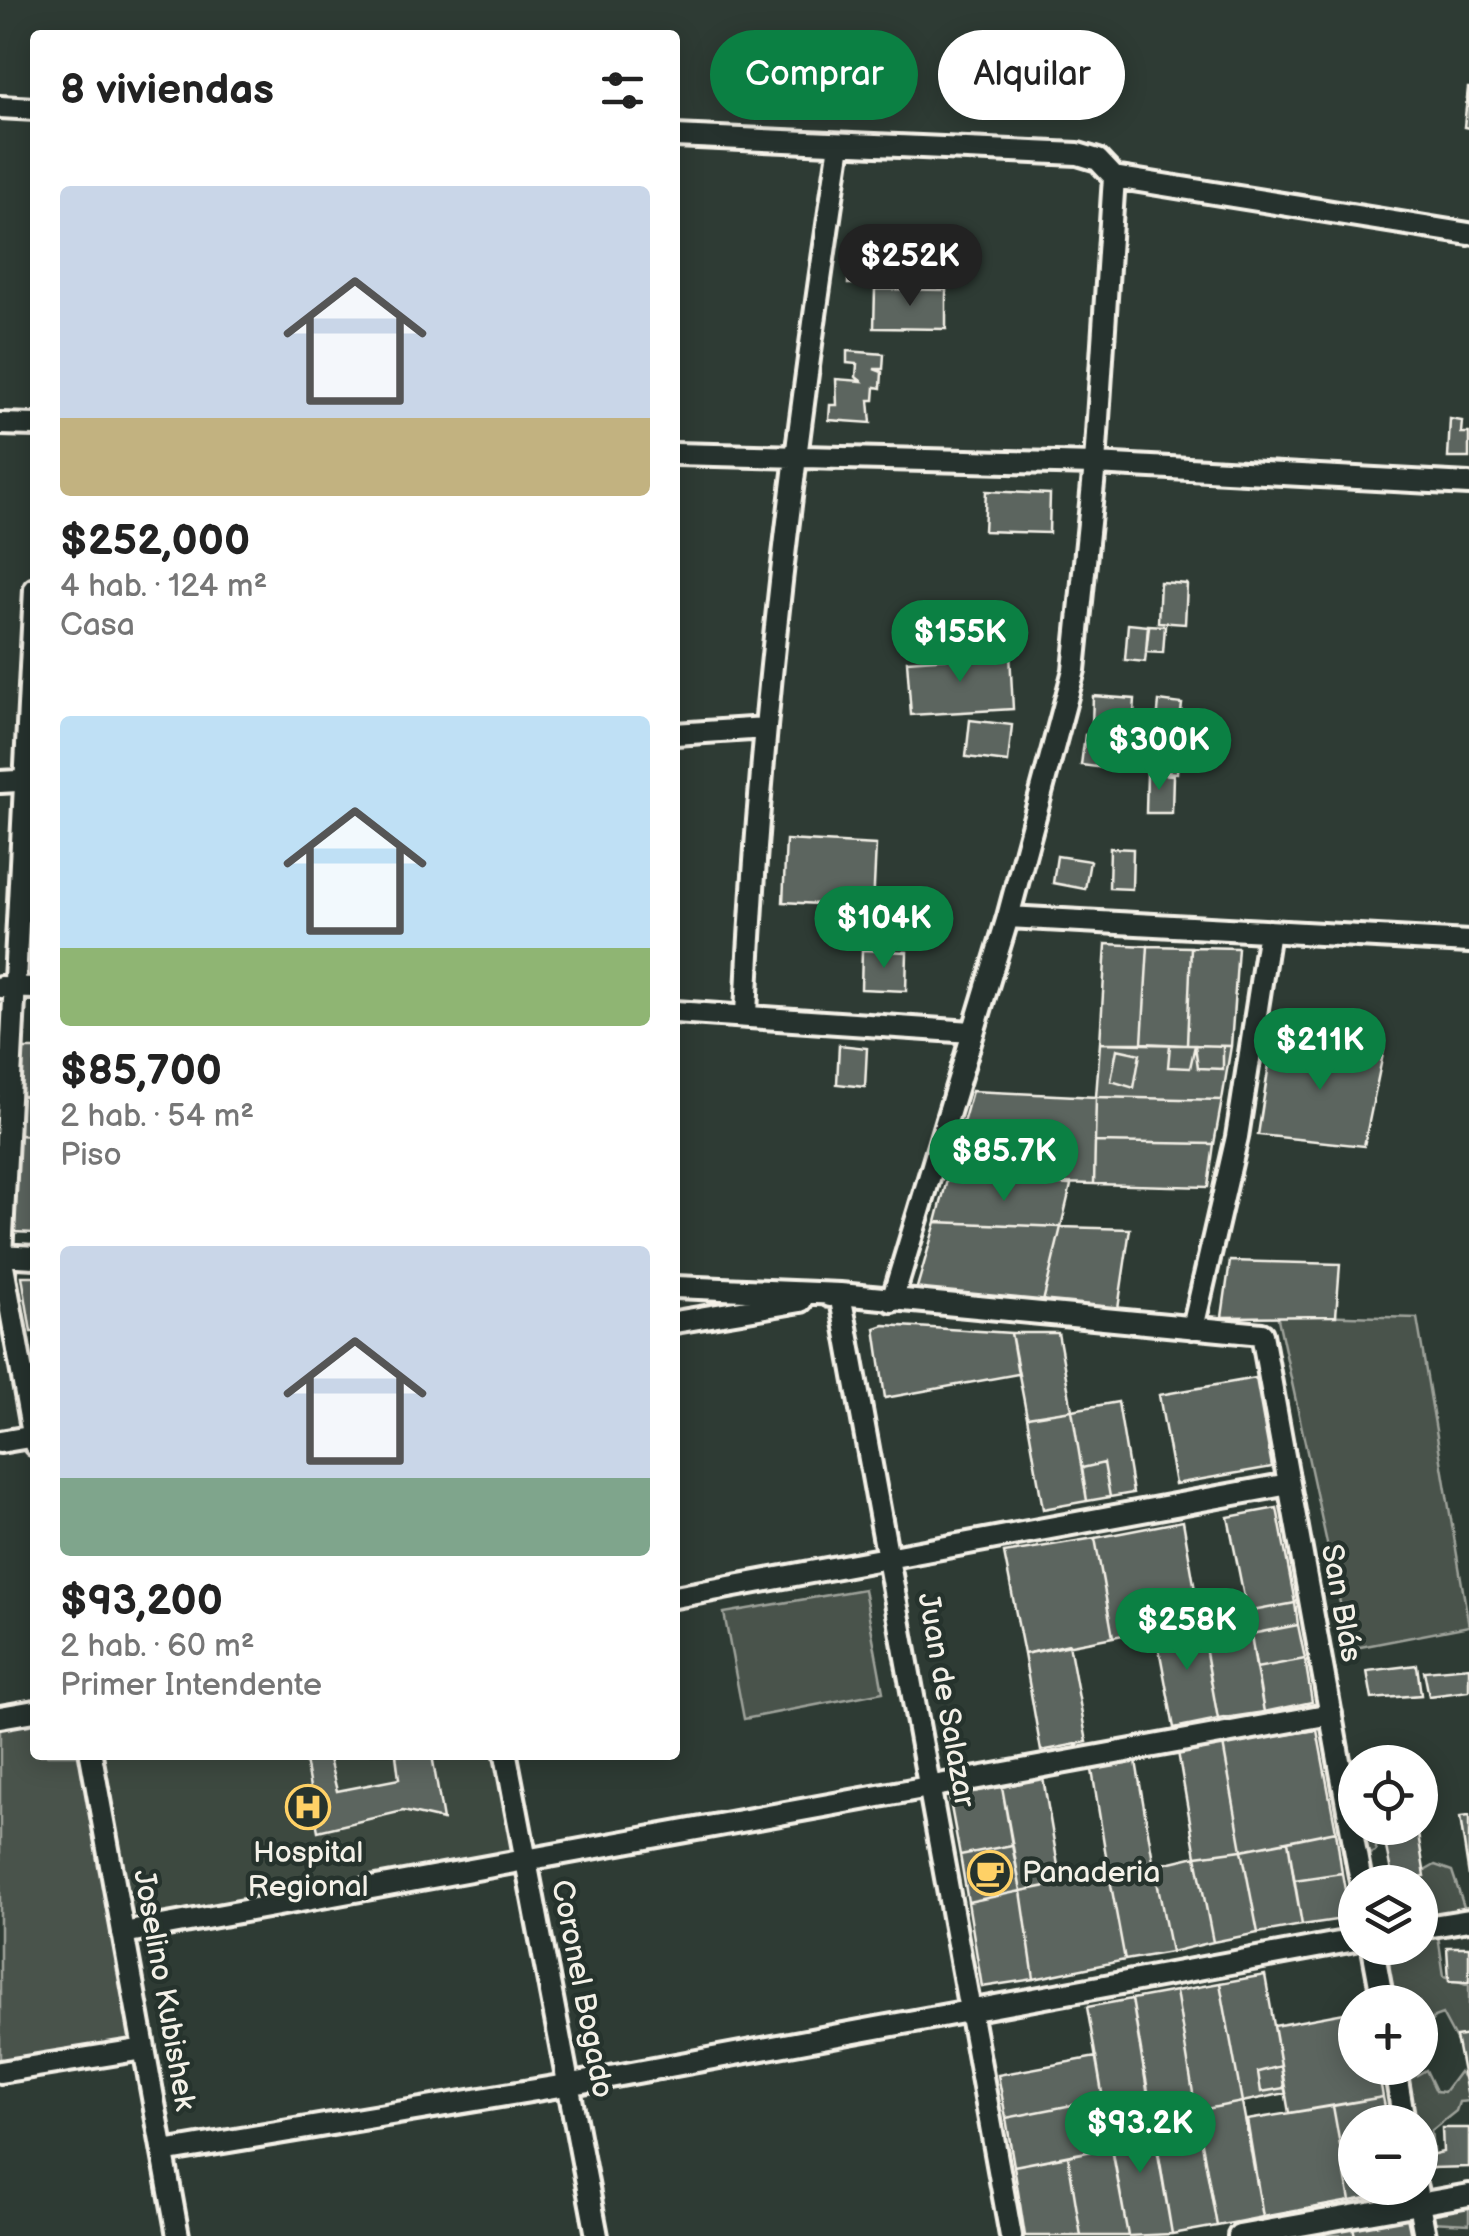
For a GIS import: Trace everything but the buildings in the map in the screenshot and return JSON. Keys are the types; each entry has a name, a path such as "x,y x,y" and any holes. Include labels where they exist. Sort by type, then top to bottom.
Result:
{"street":[{"path":"0,107 30,109"},
{"path":"680,136 1078,154 1098,160 1114,177 1469,234"},
{"path":"746,1014 755,814 793,456 840,144"},
{"path":"892,1301 1008,917 1074,670 1095,464 1114,177"},
{"path":"0,424 30,425"},
{"path":"680,454 1095,464 1469,484"},
{"path":"680,734 766,728"},
{"path":"0,782 30,781 0,1256 30,1417"},
{"path":"1008,917 1469,942"},
{"path":"680,1286 840,1294 1193,1328 1237,1137 1268,931"},
{"path":"680,1012 972,1032"},
{"path":"0,1256 30,1257"},
{"path":"680,1321 840,1294"},
{"name":"Juan de Salazar","path":"840,1294 1011,2236"},
{"name":"San Blás","path":"1193,1328 1262,1334 1358,1865"},
{"path":"0,1442 30,1439"},
{"path":"680,1597 1289,1484"},
{"path":"0,1717 30,1712"},
{"path":"123,1933 1331,1714"},
{"name":"Joselino Kubishek","path":"92,1760 178,2236"},
{"name":"Coronel Bogado","path":"507,1760 572,2084 597,2236"},
{"path":"1438,1925 1469,1920"},
{"path":"162,2152 572,2084 1338,1943"},
{"path":"0,2072 144,2049"},
{"path":"1438,2196 1469,2195"},
{"path":"1239,2236 1378,2205"},
{"path":"1420,2205 1425,2236"}],"shaded area":[{"path":"1277,1314 1417,1318 1469,1626 1350,1649"},
{"path":"864,1589 883,1692 744,1719 724,1613"},
{"path":"30,1712 30,1760 92,1760 144,2049 0,2072 0,1717"},
{"name":"Hospital Regional","path":"92,1760 507,1760 525,1860 123,1933"},
{"path":"1360,1845 1377,1845 1375,1852 1363,1856"},
{"path":"1438,1866 1452,1871 1464,1907 1459,1918 1438,1920"},
{"path":"1438,1936 1444,1976 1469,1985 1469,2037 1457,2042 1442,2014 1438,2016 1438,1985 1383,1985 1383,1974 1389,1967 1438,1965"},
{"path":"1459,2072 1469,2082 1469,2101 1459,2102 1456,2111 1438,2125 1438,2105 1412,2105 1404,2085 1433,2085 1436,2091 1444,2092"},
{"path":"1469,2201 1469,2224 1430,2222 1428,2211"}],"place":[{"name":"Hospital Regional","path":"308,1807"},
{"name":"Panaderia","path":"990,1873"}]}
